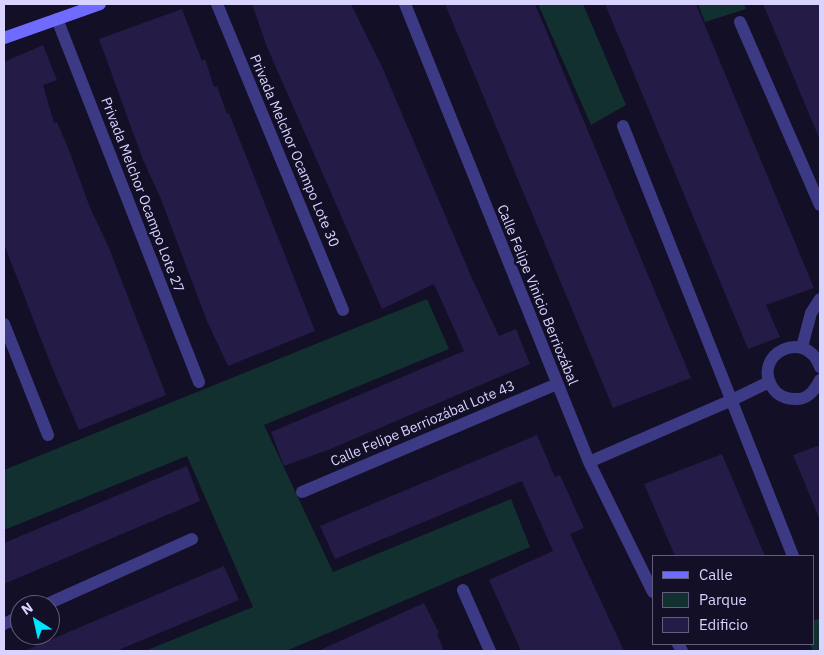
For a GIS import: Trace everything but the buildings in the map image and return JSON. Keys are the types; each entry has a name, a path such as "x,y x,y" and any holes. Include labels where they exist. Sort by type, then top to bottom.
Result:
{"street":[{"path":"4,38 100,4"},
{"name":"Privada Melchor Ocampo Lote 30","path":"217,4 343,310"},
{"name":"Calle Felipe Vinicio Berriozábal","path":"405,4 589,462 652,590"},
{"name":"Privada Melchor Ocampo Lote 27","path":"57,19 199,382"},
{"path":"740,22 820,205"},
{"path":"622,126 793,555"},
{"path":"802,347 811,313 820,299"},
{"path":"4,324 48,435"},
{"path":"820,367 811,352 802,347 788,347 775,354 768,367 769,382 775,392 786,398 798,400 815,398 820,380"},
{"path":"589,462 769,382"},
{"name":"Calle Felipe Berriozábal Lote 43","path":"302,492 557,384"},
{"path":"60,598 192,539"},
{"path":"463,590 490,651"}],"green space":[{"path":"538,4 583,4 626,105 591,125"},
{"path":"698,4 744,4 746,9 705,22"},
{"path":"427,299 449,349 264,425 333,572 511,499 530,547 286,651 145,651 253,607 187,456 4,530 4,470"},
{"path":"820,618 820,651 813,651 810,645 814,645 814,621"}]}
